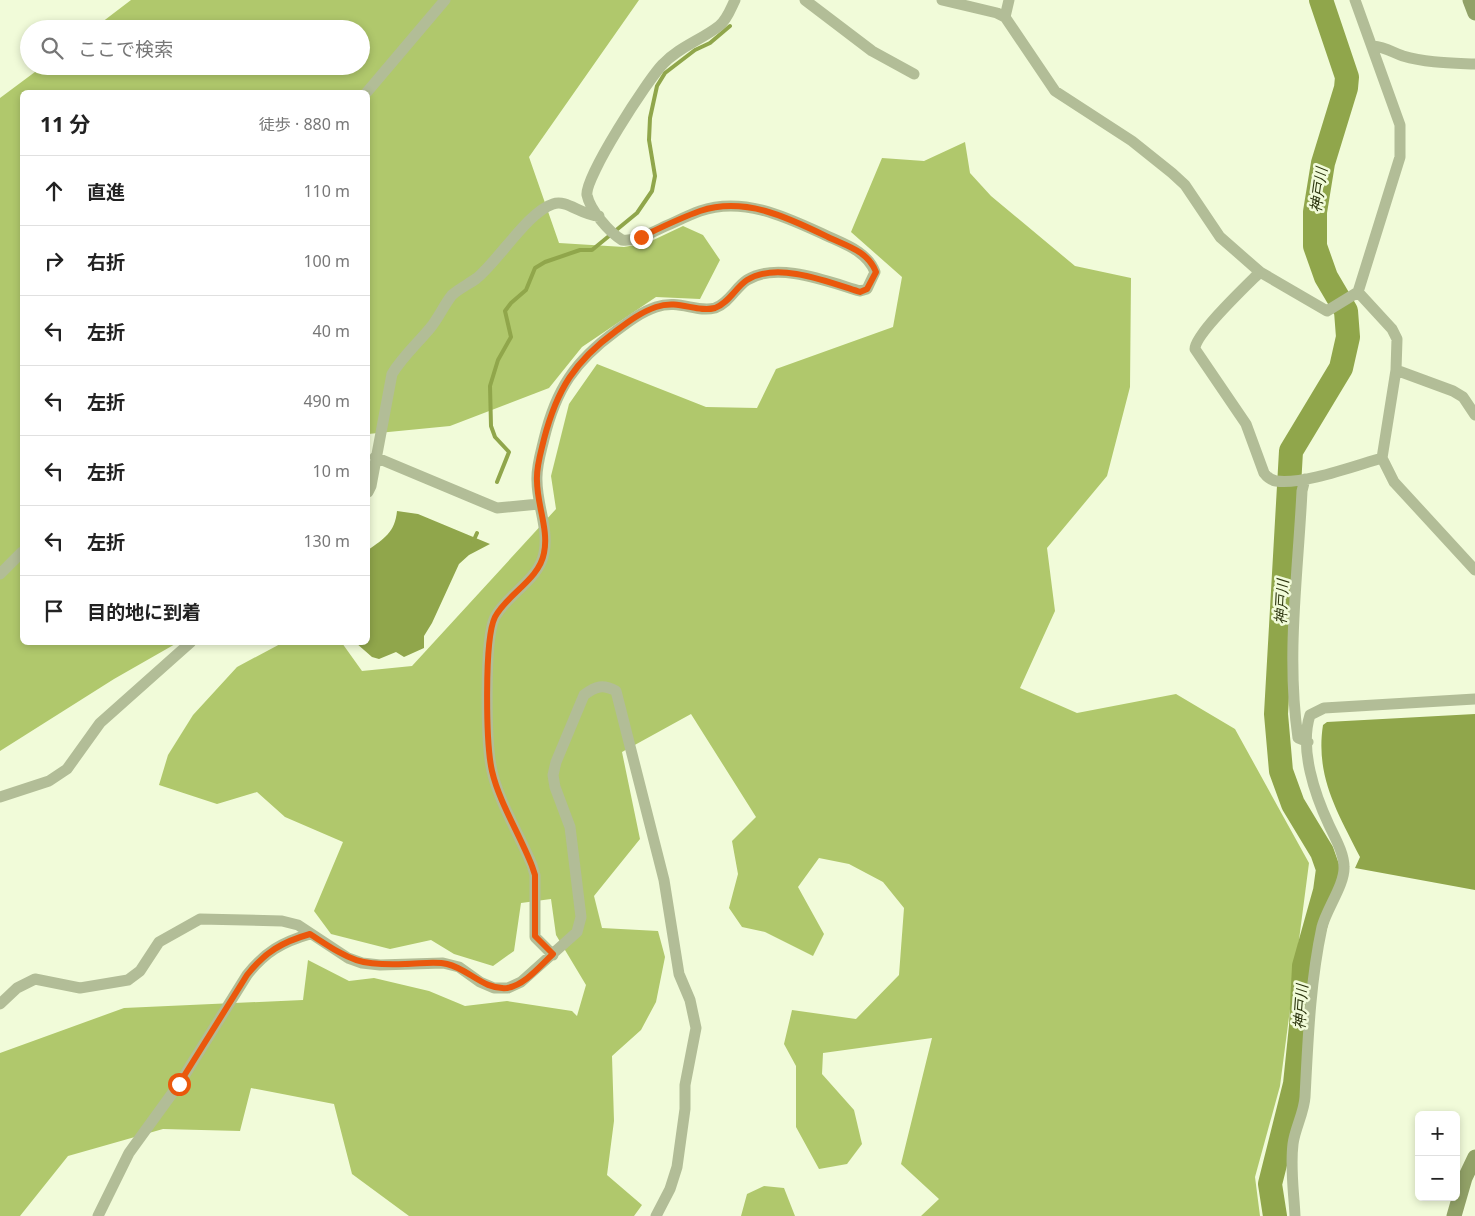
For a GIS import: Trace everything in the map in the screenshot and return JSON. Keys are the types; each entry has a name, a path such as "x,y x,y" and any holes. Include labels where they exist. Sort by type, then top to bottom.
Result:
{"main road":[{"path":"1470,0 1475,13"},
{"path":"1454,1216 1465,1178 1475,1157"}],"street":[{"path":"369,90 445,0"},
{"path":"553,954 535,936 535,875 492,772 488,742 489,640 494,619 504,603 529,579 544,556 546,541 539,504 537,480 540,454 549,420 561,389 574,368 589,351 624,325 656,307 675,303 704,309 716,308 726,301 747,280 762,274 778,272 813,278 860,292 867,289 876,272 871,261 859,252 784,216 761,209 730,206 702,210 633,240 626,240 617,237 607,228 587,196 588,185 632,108 661,65 678,49 720,25 735,0"},
{"path":"805,0 872,51 914,74"},
{"path":"942,0 997,13 1005,17 1055,90 1132,141 1172,173 1184,185 1220,237 1260,272 1327,311 1355,294 1400,157 1402,143 1400,125 1355,0"},
{"path":"1005,17 1009,0"},
{"path":"1372,46 1384,47 1402,56 1423,60 1475,64"},
{"path":"370,488 392,374 400,360 431,326 451,297 461,287 477,278 535,216 552,204 565,202 580,212 599,216"},
{"path":"1260,272 1204,331 1195,342 1195,349 1246,424 1264,473 1269,479 1284,481 1302,479 1382,458"},
{"path":"1355,294 1395,334 1397,339 1396,370 1382,458 1394,482 1475,570"},
{"path":"1396,370 1452,391 1463,398 1475,415"},
{"path":"375,458 497,508 539,504"},
{"path":"1302,479 1292,651 1292,686 1298,738 1308,742"},
{"path":"0,574 20,554"},
{"path":"0,797 50,781 67,769 100,723 188,645"},
{"path":"0,1004 17,988 35,979 80,988 128,980 140,971 159,942 200,920 282,921 298,925 348,958 362,963 380,965 443,963 459,967 480,982 494,988 508,988 521,982 577,932 581,917 570,827 555,786 553,775 556,762 584,695 593,687 605,686 616,690 664,880 679,974 690,1000 696,1028 686,1085 686,1109 677,1167 670,1189 656,1216"},
{"path":"1295,1216 1292,1156 1305,1099 1307,1040 1314,983 1323,926 1345,870 1344,859 1318,802 1312,779 1307,724 1310,716 1324,708 1475,699"},
{"path":"98,1216 129,1153 179,1084 247,975 260,958 273,948 288,940 310,934"}],"shaded area":[{"path":"131,0 639,0 529,157 559,243 624,247 647,243 683,226 703,235 720,260 700,299 656,297 582,347 549,388 450,426 370,434 370,90 20,90 20,645 174,645 114,679 0,751 0,98 31,75 370,75 370,20 105,20"},
{"path":"965,142 970,173 991,196 1075,266 1131,278 1130,387 1107,476 1047,548 1055,611 1020,688 1077,713 1176,694 1235,729 1309,863 1280,1086 1255,1177 1260,1216 921,1216 939,1199 901,1164 932,1038 823,1053 822,1074 854,1110 862,1144 847,1164 819,1169 796,1127 796,1066 784,1044 792,1010 856,1019 899,975 904,908 883,882 849,864 819,858 798,887 824,934 813,956 765,932 742,927 729,908 738,874 732,841 756,817 691,714 622,752 640,839 594,896 602,928 658,931 665,957 656,1002 641,1030 612,1056 614,1121 607,1175 642,1205 634,1216 409,1216 352,1174 334,1104 251,1088 240,1131 163,1129 68,1156 20,1216 0,1216 0,1053 124,1008 303,1000 308,960 349,981 374,978 429,991 465,1006 507,1001 572,1011 577,1016 586,985 556,935 551,899 521,903 514,951 493,966 454,954 431,940 390,949 331,934 314,911 343,842 285,817 257,792 217,804 159,785 168,755 193,715 237,667 278,645 343,645 362,671 412,666 556,509 551,476 569,404 597,364 706,407 757,408 776,369 893,327 902,277 851,232 882,158 924,161"},
{"path":"397,511 418,514 490,544 469,555 459,564 432,623 424,636 424,648 404,657 396,652 379,659 372,657 358,645 370,645 370,548 388,534 396,518"},
{"path":"1475,714 1475,890 1355,868 1360,857 1337,810 1325,778 1321,744 1323,725 1327,722"},
{"path":"764,1186 784,1188 795,1216 741,1216 747,1194"}],"waterway":[{"name":"神戸川","path":"1275,1216 1270,1184 1295,1084 1301,1026 1304,966 1325,891 1328,869 1322,852 1293,804 1281,771 1276,714 1291,451 1341,368 1348,337 1346,311 1326,277 1315,246 1315,212 1323,163 1346,88 1347,77 1321,0"},
{"path":"497,482 509,452 495,437 491,426 490,386 498,360 511,337 505,311 526,290 535,268 545,262 580,250 592,250 637,213 652,191 655,176 649,140 650,118 657,86 665,73 695,50 710,43 730,26"},
{"path":"473,542 477,533"}],"route":[{"path":"179,1084 247,975 260,958 288,940 310,934 348,958 362,963 380,965 443,963 459,967 480,982 494,988 508,988 521,982 553,954 539,942 533,931 535,875 492,772 488,742 487,692 489,640 494,619 504,603 529,579 544,556 546,541 539,504 537,480 540,454 549,420 561,389 574,368 589,351 638,316 656,307 675,303 704,309 716,308 726,301 747,280 762,274 778,272 813,278 860,292 867,289 873,281 876,272 871,261 859,252 784,216 761,209 730,206 702,210 641,237"}]}
